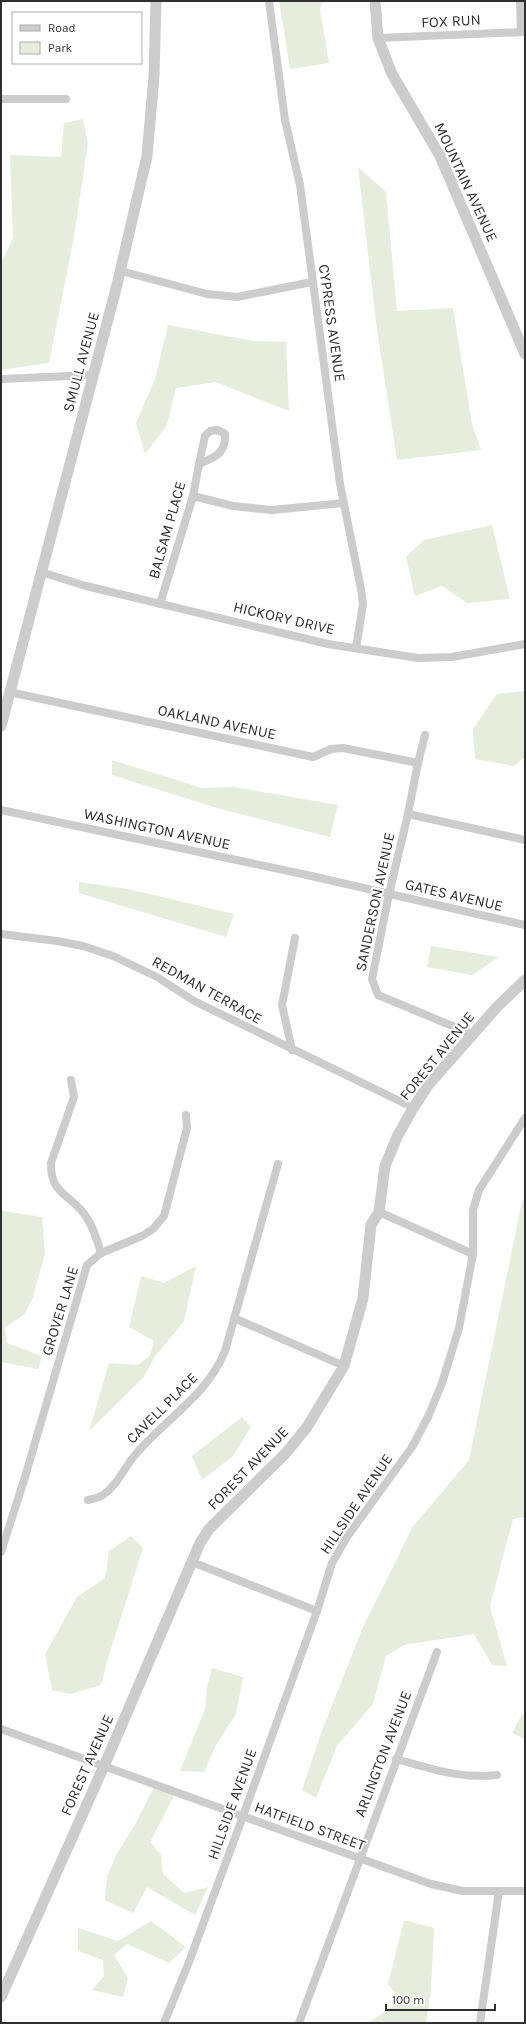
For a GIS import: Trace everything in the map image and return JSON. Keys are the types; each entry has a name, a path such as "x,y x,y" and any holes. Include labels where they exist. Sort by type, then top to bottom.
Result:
{"street":[{"name":"SMULL AVENUE","path":"1,726 92,375 121,271 147,156 154,76 156,1"},
{"name":"CYPRESS AVENUE","path":"269,1 284,120 300,185 312,282 344,503 363,604 356,648"},
{"name":"MOUNTAIN AVENUE","path":"375,1 378,38 392,74 440,156 525,354"},
{"path":"520,1 523,32"},
{"name":"FOX RUN","path":"378,38 523,32"},
{"path":"1,99 66,99"},
{"path":"121,271 207,294 237,297 312,282"},
{"path":"1,379 92,375"},
{"name":"BALSAM PLACE","path":"160,604 193,496 199,464"},
{"path":"193,496 233,506 272,510 344,503"},
{"name":"HICKORY DRIVE","path":"41,572 86,586 328,644 418,658 452,657 525,644"},
{"name":"OAKLAND AVENUE","path":"9,692 312,757 331,749 343,748 418,763"},
{"name":"SANDERSON AVENUE","path":"425,735 389,894 372,979 378,995 474,1035"},
{"name":"WASHINGTON AVENUE","path":"1,810 307,876"},
{"path":"408,814 525,840"},
{"name":"GATES AVENUE","path":"307,876 525,925"},
{"name":"REDMAN TERRACE","path":"1,934 84,946 113,956 157,977 194,1001 292,1050 414,1108"},
{"path":"292,1050 282,1005 295,938"},
{"name":"FOREST AVENUE","path":"1,1997 104,1766 200,1543 209,1529 285,1454 307,1427 344,1366 363,1298 371,1226 379,1212 386,1166 397,1137 429,1084 474,1035 497,1006 525,980"},
{"path":"71,1080 74,1097 51,1163 50,1172 58,1191 85,1214 93,1229 101,1253"},
{"name":"GROVER LANE","path":"1,1552 25,1477 87,1265 101,1253 142,1236 154,1229 164,1216 187,1128 186,1116"},
{"name":"HILLSIDE AVENUE","path":"164,2023 190,1962 317,1611 332,1563 347,1537 412,1447 428,1417 442,1383 459,1328 473,1254 473,1210 479,1190 525,1118"},
{"name":"CAVELL PLACE","path":"88,1500 102,1496 115,1484 127,1464 142,1446 208,1382 222,1359 278,1164"},
{"path":"379,1212 473,1254"},
{"path":"234,1318 344,1366"},
{"path":"192,1562 317,1611"},
{"name":"ARLINGTON AVENUE","path":"299,2023 437,1652"},
{"name":"HATFIELD STREET","path":"1,1729 431,1884 463,1891 525,1891"},
{"path":"396,1759 457,1776 481,1777 497,1775"},
{"path":"480,2023 499,1891"}],"green space":[{"path":"279,1 322,1 320,10 329,63 290,69"},
{"path":"83,119 88,144 73,242 49,363 1,370 1,263 13,238 10,155 61,157 64,123"},
{"path":"358,167 386,192 397,311 453,308 472,424 481,450 397,460 377,330"},
{"path":"168,325 253,341 286,342 289,411 216,382 176,388 167,425 145,454 136,423 155,379"},
{"path":"492,525 510,599 467,603 442,586 415,596 406,557 424,540"},
{"path":"525,691 525,757 514,766 475,759 473,729 497,694"},
{"path":"112,760 202,788 234,787 338,805 330,837 217,808 112,775"},
{"path":"79,882 128,889 234,914 226,937 79,893"},
{"path":"431,946 499,957 472,975 427,967"},
{"path":"525,1198 525,1517 513,1519 490,1606 507,1666 492,1665 474,1634 404,1645 386,1656 373,1704 337,1746 316,1798 302,1790 321,1733 363,1627 412,1528 469,1460 522,1201"},
{"path":"1,1209 3,1211 42,1217 45,1254 33,1297 24,1315 5,1327 7,1343 42,1356 38,1369 1,1362"},
{"path":"196,1266 184,1321 154,1358 143,1378 89,1431 109,1363 138,1365 150,1356 154,1341 129,1327 141,1276 164,1283"},
{"path":"242,1417 251,1427 233,1456 202,1480 192,1456"},
{"path":"131,1536 143,1548 101,1685 70,1694 52,1690 45,1654 77,1597 105,1578 109,1551"},
{"path":"212,1668 243,1677 236,1714 216,1745 204,1772 180,1771 205,1709 207,1687"},
{"path":"522,1714 525,1715 525,1739 512,1733"},
{"path":"154,1787 175,1794 150,1842 161,1855 163,1874 184,1893 208,1887 195,1915 147,1887 133,1913 105,1900 107,1877 116,1855 135,1825"},
{"path":"404,1920 434,1928 431,1990 426,2023 368,2023 401,2001 388,1984"},
{"path":"151,1921 186,1947 169,1963 127,1944 114,1955 128,1978 123,1997 92,1990 104,1976 103,1960 78,1951 78,1928 118,1941"}]}
